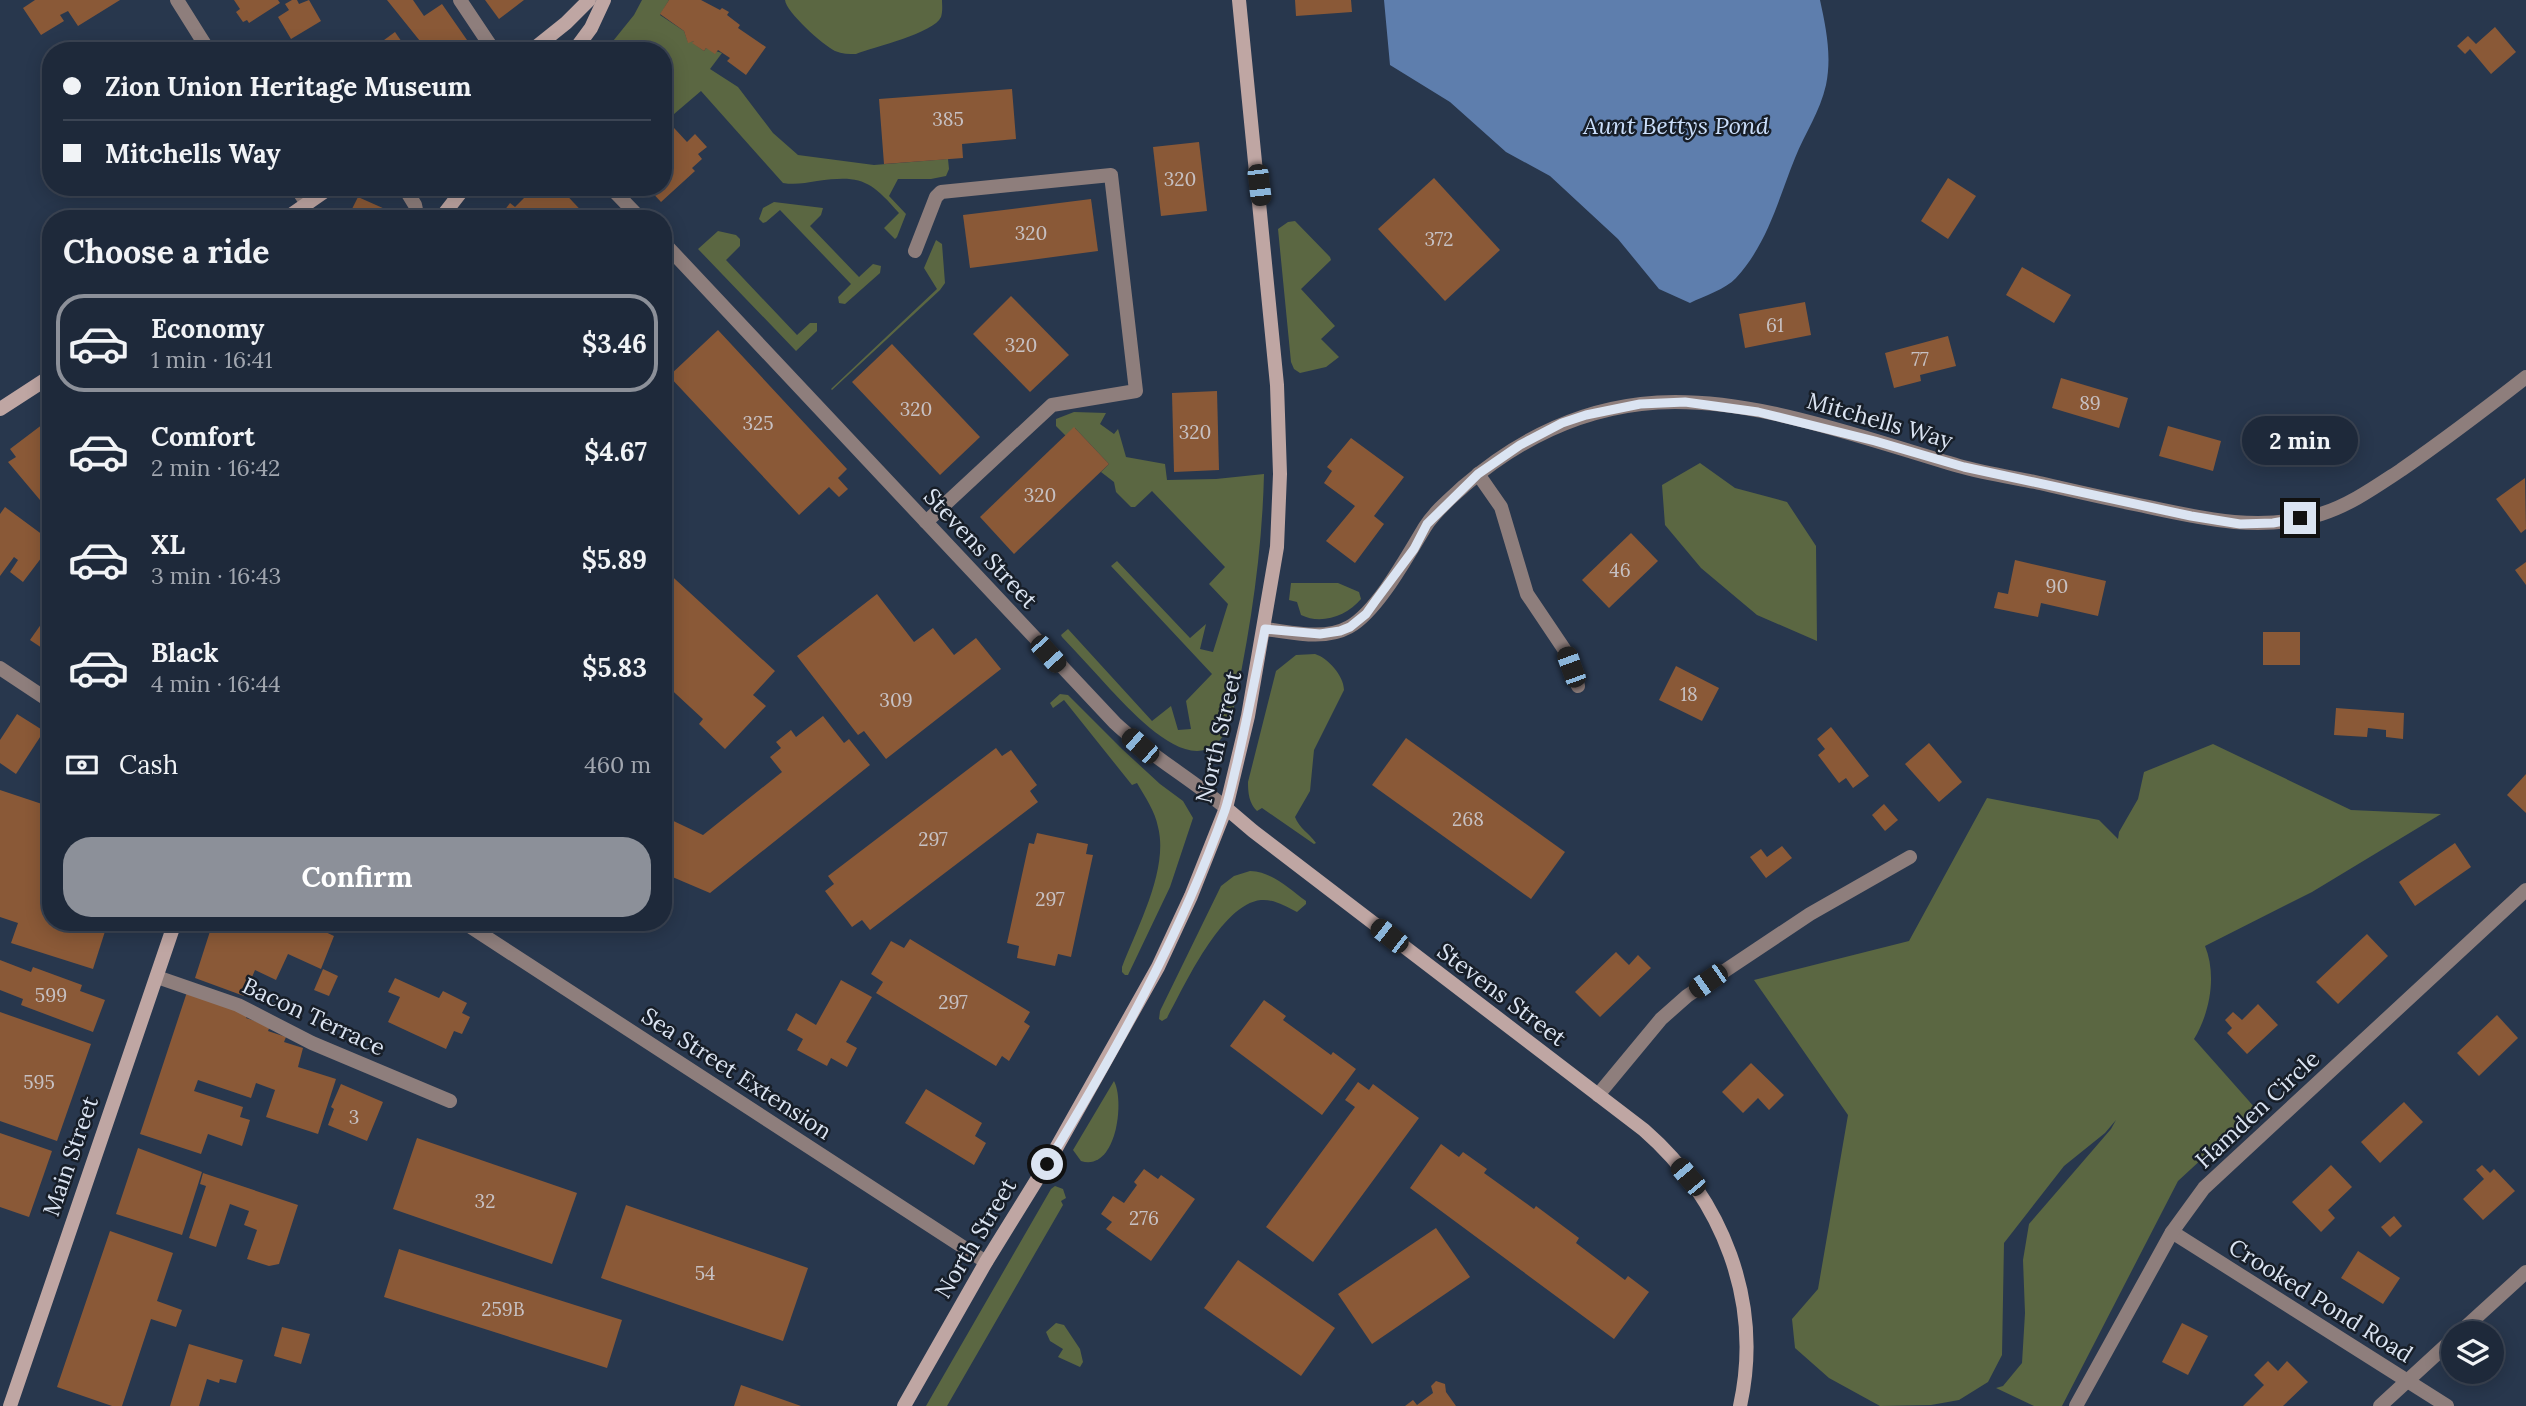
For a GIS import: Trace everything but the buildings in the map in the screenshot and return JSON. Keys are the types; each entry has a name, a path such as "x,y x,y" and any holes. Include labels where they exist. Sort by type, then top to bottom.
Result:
{"street":[{"path":"177,0 203,42"},
{"path":"460,0 488,42"},
{"path":"542,42 589,0"},
{"path":"581,42 591,28 604,0"},
{"name":"North Street","path":"904,1406 986,1262 1054,1152 1158,967 1191,896 1226,808 1248,716 1265,629 1278,537 1280,474 1278,385 1239,0"},
{"path":"915,251 936,197 941,192 1111,175 1136,391 1052,405 926,522"},
{"path":"302,196 307,204"},
{"path":"298,210 318,196"},
{"path":"447,210 459,196"},
{"path":"619,196 632,210"},
{"name":"Stevens Street","path":"672,252 1115,723 1140,746 1202,787 1253,831 1644,1130 1672,1157 1702,1195 1735,1262 1747,1328 1744,1391 1740,1406"},
{"name":"Mitchells Way","path":"1265,629 1311,634 1331,633 1359,621 1414,549 1427,524 1478,474 1520,445 1562,423 1640,404 1685,402 1744,409 1789,418 1964,467 2178,513 2240,524 2273,523 2317,516 2350,503 2443,441 2526,377"},
{"path":"0,410 42,382"},
{"path":"1478,474 1501,507 1527,594 1564,649 1578,686"},
{"path":"0,668 42,696"},
{"path":"1598,1095 1661,1019 1687,996 1810,914 1910,857"},
{"name":"Hamden Circle","path":"2076,1406 2172,1232 2204,1188 2526,890"},
{"name":"Main Street","path":"10,1406 172,931"},
{"name":"Sea Street Extension","path":"477,931 986,1262"},
{"name":"Bacon Terrace","path":"157,977 238,1005 306,1041 450,1101"},
{"name":"Crooked Pond Road","path":"2172,1232 2447,1406"},
{"path":"2472,1321 2526,1272"},
{"path":"2380,1406 2441,1350"}],"green space":[{"path":"642,0 669,0 660,15 684,31 688,42 694,41 693,43 704,51 706,48 722,53 710,69 738,87 773,133 798,155 874,165 948,159 949,169 946,176 898,179 889,196 906,214 895,239 884,228 899,213 880,193 864,182 832,179 783,183 701,91 672,116 672,42 612,42 634,15"},
{"path":"785,0 942,0 942,10 941,17 927,29 856,54 848,54 829,48 798,20"},
{"path":"774,202 823,208 821,215 810,226 859,277 873,264 881,266 880,273 845,304 839,303 838,297 851,284 780,210 766,222 763,223 759,219 763,208"},
{"path":"1295,221 1331,260 1301,289 1335,326 1321,339 1339,357 1326,367 1300,373 1294,369 1291,362 1278,229"},
{"path":"718,231 736,235 740,239 740,246 726,260 797,335 810,323 817,323 817,331 796,351 698,249"},
{"path":"936,240 942,244 945,283 832,390 937,289 924,268"},
{"path":"1074,412 1106,413 1100,424 1114,434 1118,429 1126,457 1165,464 1167,480 1264,474 1254,598 1231,721 1219,741 1204,750 1188,750 1153,731 1122,702 1061,635 1068,629 1152,721 1171,706 1178,730 1191,729 1186,701 1212,674 1111,566 1117,561 1190,638 1206,624 1200,649 1213,652 1228,604 1209,584 1225,567 1152,491 1135,507 1131,507 1116,492 1114,482 1101,472 1109,464 1075,428 1066,436 1056,426 1056,419"},
{"path":"1700,463 1735,488 1787,502 1816,546 1817,641 1757,615 1701,568 1665,525 1662,485"},
{"path":"1291,583 1338,583 1359,592 1361,599 1349,610 1333,617 1309,618 1301,615 1297,602 1289,600"},
{"path":"1315,654 1334,668 1344,690 1314,750 1310,791 1295,817 1316,843 1314,844 1262,808 1257,811 1252,805 1248,782 1276,671 1296,655"},
{"path":"1060,694 1068,695 1122,749 1183,801 1193,818 1170,887 1128,975 1122,972 1122,967 1150,898 1159,861 1157,821 1137,783 1132,785 1064,700 1053,708 1050,703"},
{"path":"2213,744 2351,810 2441,814 2312,892 2205,946 2211,969 2210,994 2204,1018 2194,1039 2256,1109 2178,1181 2062,1406 2034,1406 1996,1388 2003,1386 2022,1363 2025,1313 2023,1260 2029,1224 2116,1120 2105,1133 2064,1166 2004,1243 2002,1355 1988,1382 1959,1400 1931,1405 1880,1406 1829,1378 1795,1348 1792,1319 1818,1289 1848,1115 1754,980 1909,941 1987,798 2099,820 2118,839 2119,832 2138,799 2144,772"},
{"path":"1250,871 1266,874 1280,882 1306,901 1306,904 1297,912 1275,902 1261,900 1246,905 1232,916 1205,949 1167,1018 1162,1021 1159,1019 1160,1011 1221,886 1234,876"},
{"path":"1114,1081 1118,1118 1110,1146 1093,1162 1081,1161 1073,1150"},
{"path":"1055,1186 1063,1189 1066,1198 1061,1201 1063,1205 947,1406 926,1406 1051,1189"},
{"path":"1056,1323 1064,1325 1080,1349 1083,1362 1080,1367 1058,1357 1063,1349 1050,1341 1046,1332"}],"water":[{"name":"Aunt Bettys Pond","path":"1384,0 1820,0 1826,32 1828,74 1820,104 1795,158 1771,221 1747,265 1732,282 1690,303 1659,289 1618,239 1550,176 1506,152 1450,102 1390,65"}],"route":[{"path":"1047,1164 1158,967 1191,896 1226,808 1265,629 1311,634 1331,633 1359,621 1414,549 1427,524 1441,508 1499,458 1541,433 1586,415 1640,404 1707,404 1800,421 1964,467 2191,516 2240,524 2273,523 2300,518"}]}
